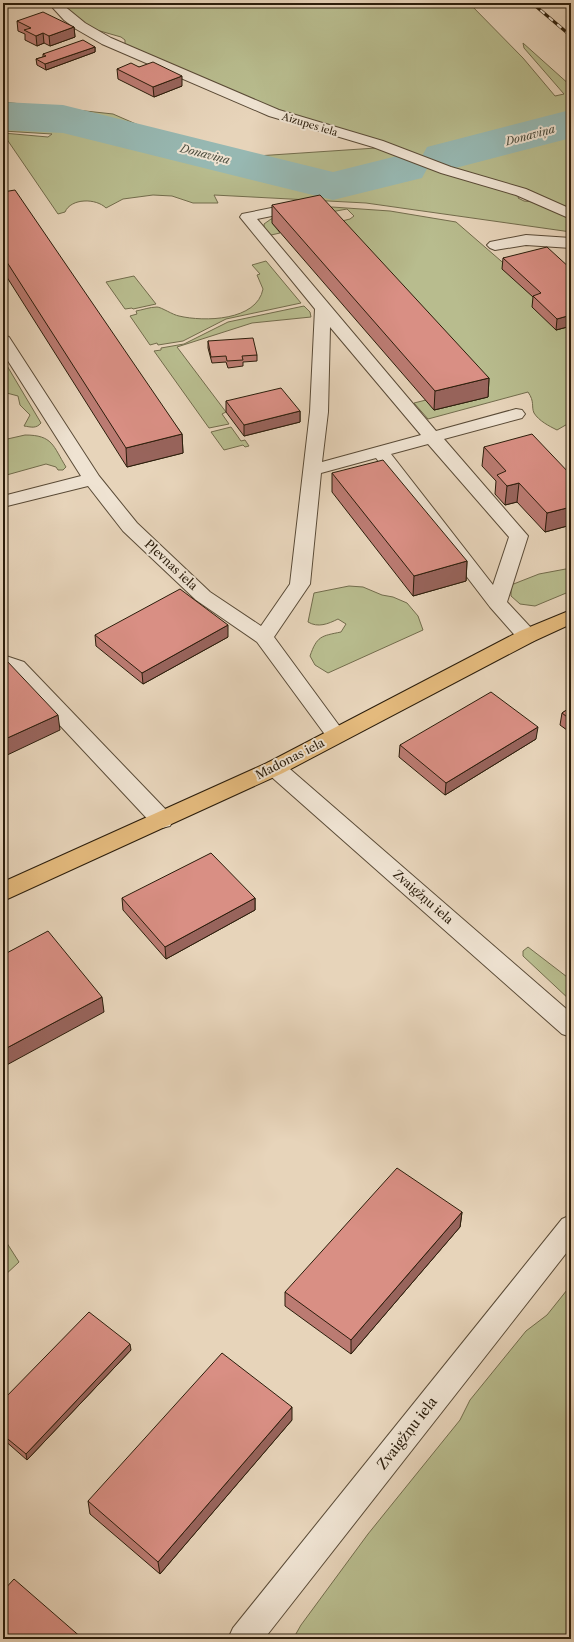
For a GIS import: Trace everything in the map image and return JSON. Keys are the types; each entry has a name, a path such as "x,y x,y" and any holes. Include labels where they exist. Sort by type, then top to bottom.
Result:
{"main road":[{"name":"Madonas iela","path":"3,892 275,768 527,636 571,616"}],"street":[{"name":"Aizupes iela","path":"59,8 68,18 79,26 110,42 267,110 301,122 378,144 446,170 521,192 571,215"},
{"path":"305,205 247,217 432,437 519,536 497,603"},
{"path":"495,244 526,240 571,243"},
{"path":"264,637 300,584 319,412 323,308"},
{"name":"Pļevnas iela","path":"3,340 92,480 130,526 204,596 264,637 336,735"},
{"path":"312,470 516,414"},
{"path":"380,451 497,603 527,636"},
{"path":"3,502 92,480"},
{"path":"3,662 16,667 162,820"},
{"name":"Zvaigžņu iela","path":"275,768 571,1027"},
{"name":"Zvaigžņu iela","path":"244,1639 571,1227"}],"green space":[{"path":"62,3 469,3 523,58 555,96 564,94 524,48 523,43 571,86 571,210 262,104 129,47 125,44 125,40 121,37 93,29 64,7"},
{"path":"3,102 113,114 175,141 242,157 376,148 519,196 518,198 524,201 534,202 571,218 571,232 366,203 214,195 218,203 193,203 172,196 153,195 123,199 106,208 96,202 84,201 73,204 68,207 65,212 58,214 6,138 3,139 3,133 48,137 52,134 3,131"},
{"path":"332,207 390,211 456,222 508,267 540,304 556,330 571,326 571,422 557,430 544,423 534,413 532,401 528,392 428,419 414,403 426,400 434,410 487,397 330,224 350,219 354,216 347,209 272,223 280,233 271,235 264,228 264,224 271,219"},
{"path":"266,261 301,303 226,319 183,341 158,345 157,343 150,345 130,316 137,314 136,311 157,307 179,316 202,319 228,317 240,313 251,308 259,300 263,289 257,275 260,274 252,265"},
{"path":"134,276 156,304 133,309 125,309 106,282"},
{"path":"304,306 310,312 311,317 252,323 177,347 226,412 222,414 229,424 209,428 154,351 161,350 161,348 184,344 228,322"},
{"path":"3,359 41,423 37,426 24,426 30,415 20,405 18,396 3,392"},
{"path":"231,427 241,441 245,440 249,446 245,447 243,445 224,450 211,432"},
{"path":"25,435 41,437 51,443 66,467 63,470 58,470 56,467 46,464 3,476 3,440"},
{"path":"571,568 571,591 535,606 520,604 511,596 511,585 539,574"},
{"path":"349,586 363,587 407,603 418,616 423,630 328,673 315,665 310,656 315,644 321,638 341,632 346,624 338,619 327,624 319,625 308,622 314,593"},
{"path":"528,947 571,980 571,1001 523,956 523,951"},
{"path":"3,1237 19,1262 3,1277"},
{"path":"571,1285 571,1639 293,1639 301,1625 368,1534 460,1420 470,1400 526,1331 547,1315"}],"building":[{"path":"43,12 74,27 49,36 43,33 36,36 24,30 31,28 17,21"},
{"path":"83,40 95,47 45,64 36,59 46,56 43,54"},
{"path":"153,62 182,76 153,87 117,69 131,63 139,67"},
{"path":"15,190 182,434 126,448 3,256 3,192"},
{"path":"320,195 489,378 435,391 272,205"},
{"path":"547,247 571,269 571,315 557,319 533,296 541,293 503,258"},
{"path":"253,338 257,355 242,356 243,360 227,361 226,356 211,357 208,341"},
{"path":"281,388 300,411 244,425 226,401"},
{"path":"532,434 571,475 571,507 547,513 519,483 507,486 497,475 506,471 484,447"},
{"path":"383,460 467,561 414,576 332,473"},
{"path":"180,589 228,625 142,673 95,635"},
{"path":"6,660 58,715 3,740 3,661"},
{"path":"491,692 538,727 446,783 400,745"},
{"path":"571,707 571,720 562,713"},
{"path":"211,853 255,898 165,947 122,898"},
{"path":"48,931 102,997 3,1050 3,955"},
{"path":"397,1168 462,1212 351,1340 285,1292"},
{"path":"89,1312 130,1344 26,1454 3,1435 3,1400"},
{"path":"222,1353 292,1407 158,1562 88,1501"},
{"path":"14,1579 83,1639 3,1639 3,1591"}],"waterway":[{"name":"Donaviņa","path":"3,116 63,119 333,186 405,168"},
{"name":"Donaviņa","path":"444,157 570,124"}],"railway":[{"path":"532,3 571,36"},
{"path":"566,3 571,8"}]}
